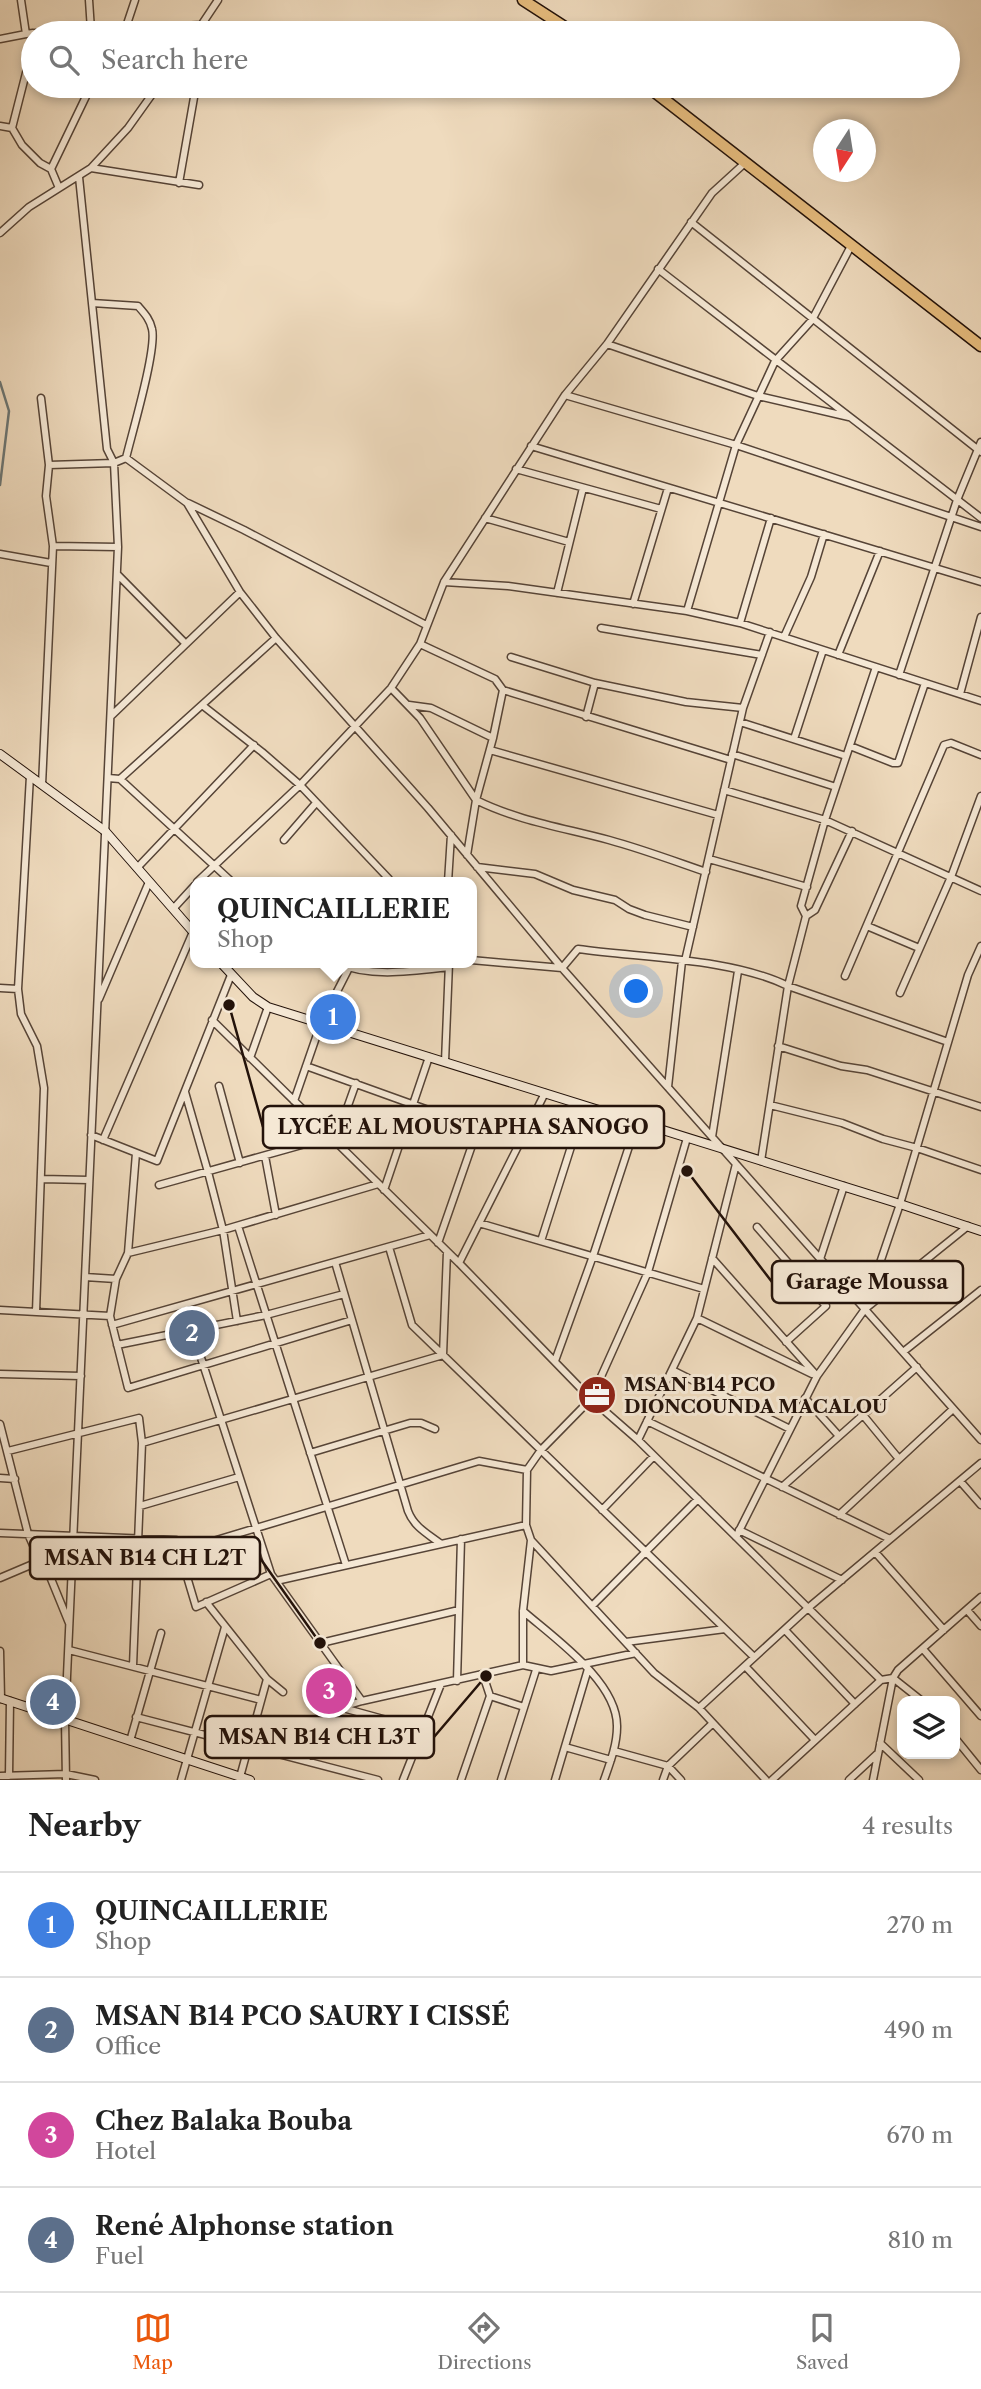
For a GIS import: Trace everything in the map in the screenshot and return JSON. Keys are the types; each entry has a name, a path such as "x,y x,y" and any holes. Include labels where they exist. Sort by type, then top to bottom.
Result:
{"highway":[{"path":"523,0 555,21"},
{"path":"663,98 981,346"}],"street":[{"path":"21,0 27,21"},
{"path":"89,0 90,21"},
{"path":"125,21 135,0"},
{"path":"206,21 218,0"},
{"path":"0,39 21,35"},
{"path":"21,93 12,128 22,145 40,163 51,169 59,188"},
{"path":"51,169 85,98"},
{"path":"0,233 29,207 91,168 128,128 149,98"},
{"path":"179,183 194,98"},
{"path":"0,126 12,128"},
{"path":"202,877 300,785 391,688 420,644 443,582 565,395 607,344 712,193 746,162"},
{"path":"91,168 199,185"},
{"path":"66,1777 65,1720 118,547 114,463 107,449 79,177"},
{"path":"691,222 979,451"},
{"path":"687,611 736,445 758,396 775,361 812,320 851,246"},
{"path":"658,269 981,518"},
{"path":"92,303 138,306 147,316 153,331 151,351 126,458"},
{"path":"607,344 758,396 851,417"},
{"path":"565,395 736,445 981,527"},
{"path":"41,398 49,465 46,496 52,546 42,785"},
{"path":"899,675 957,500 981,442"},
{"path":"531,446 981,582"},
{"path":"49,465 114,463 126,458"},
{"path":"126,458 187,503 426,625"},
{"path":"516,469 661,509"},
{"path":"556,593 583,488"},
{"path":"633,604 668,488"},
{"path":"187,503 240,592 276,638 356,726 562,968 981,1440"},
{"path":"485,518 569,542"},
{"path":"740,623 771,518"},
{"path":"784,637 811,577 824,534"},
{"path":"52,546 118,547"},
{"path":"838,655 880,551"},
{"path":"0,554 51,563"},
{"path":"117,574 186,644"},
{"path":"443,582 508,586 687,611 770,632 981,701"},
{"path":"111,716 240,592"},
{"path":"960,694 981,617"},
{"path":"601,628 762,655"},
{"path":"668,1087 684,961 743,708 770,632"},
{"path":"121,779 276,638"},
{"path":"420,644 495,679 503,690 586,717 836,787"},
{"path":"794,739 823,650"},
{"path":"511,657 595,684 686,702 743,708"},
{"path":"761,1161 788,986 806,916 802,906 825,820 876,667"},
{"path":"850,746 898,763 925,683"},
{"path":"586,717 595,684"},
{"path":"391,688 421,718 476,800 557,828 610,840 706,872"},
{"path":"467,855 476,800 494,738 503,690"},
{"path":"202,705 300,785 387,877"},
{"path":"407,705 431,708 494,738"},
{"path":"740,722 846,756"},
{"path":"845,976 944,745 951,743 981,755"},
{"path":"137,868 254,745"},
{"path":"490,750 718,815"},
{"path":"0,754 105,831 190,928"},
{"path":"30,776 18,989 21,1014 37,1046 44,1088 36,1312"},
{"path":"108,778 121,779 226,877"},
{"path":"724,790 825,820 981,891"},
{"path":"900,993 951,877 981,796"},
{"path":"284,840 316,803"},
{"path":"806,916 815,910 852,831"},
{"path":"449,877 450,835"},
{"path":"709,859 807,887"},
{"path":"477,867 524,871 573,890 615,900 645,915 693,927"},
{"path":"97,1004 149,882"},
{"path":"173,909 190,891"},
{"path":"867,926 919,948"},
{"path":"103,1140 190,942"},
{"path":"865,1309 900,1204 968,975 981,946"},
{"path":"562,968 578,948 684,961 738,971 769,977 948,1042"},
{"path":"477,961 562,968"},
{"path":"225,968 253,997 268,1007 981,1231"},
{"path":"294,1101 321,1023 349,968 396,973 429,968"},
{"path":"395,968 396,973"},
{"path":"445,1062 449,968"},
{"path":"712,1137 738,971"},
{"path":"91,1135 157,1161 231,975"},
{"path":"0,988 18,989"},
{"path":"250,1058 268,1007"},
{"path":"212,1020 459,1263 591,1399 737,1534 881,1680"},
{"path":"778,1046 841,1066 867,1070 981,1107"},
{"path":"384,1190 429,1057"},
{"path":"306,1066 520,1143"},
{"path":"333,1139 356,1083"},
{"path":"219,1086 240,1163"},
{"path":"184,1090 223,1230 237,1321"},
{"path":"459,1263 545,1093"},
{"path":"541,1241 584,1105"},
{"path":"770,1105 842,1124 981,1170"},
{"path":"555,1361 637,1122"},
{"path":"438,1243 478,1128"},
{"path":"687,1138 648,1272 591,1399 541,1450 527,1469 526,1525 531,1540 654,1673 699,1708 766,1780"},
{"path":"159,1185 333,1139"},
{"path":"136,1153 128,1253 116,1279 110,1316 128,1388 352,1320"},
{"path":"265,1156 276,1214"},
{"path":"638,1440 697,1318 736,1164"},
{"path":"41,1179 89,1180"},
{"path":"128,1253 223,1230 378,1184"},
{"path":"820,1259 844,1186"},
{"path":"479,1223 704,1289"},
{"path":"237,1226 346,1565"},
{"path":"737,1534 817,1376 865,1309 968,1226"},
{"path":"757,1227 826,1306 786,1342"},
{"path":"112,1325 430,1236"},
{"path":"389,1247 412,1325 754,1657"},
{"path":"443,1355 447,1252"},
{"path":"712,1258 817,1376"},
{"path":"335,1262 411,1520 441,1544"},
{"path":"85,1277 116,1279"},
{"path":"903,1352 981,1290"},
{"path":"117,1345 266,1315 344,1294"},
{"path":"0,1310 110,1316"},
{"path":"697,1318 817,1376"},
{"path":"192,1331 274,1577 362,1701"},
{"path":"142,1443 443,1355"},
{"path":"782,1487 917,1367"},
{"path":"671,1370 790,1429"},
{"path":"0,1374 81,1376"},
{"path":"805,1398 839,1436"},
{"path":"839,1515 953,1409"},
{"path":"863,1415 900,1458"},
{"path":"8,1451 139,1418 142,1443 133,1666"},
{"path":"647,1421 890,1539"},
{"path":"310,1453 415,1422 435,1429"},
{"path":"0,1424 28,1534 49,1574 70,1625"},
{"path":"602,1510 654,1456"},
{"path":"180,1551 480,1461 527,1469"},
{"path":"699,1708 808,1608 981,1463"},
{"path":"140,1506 239,1477"},
{"path":"0,1478 15,1479"},
{"path":"960,1481 981,1505"},
{"path":"592,1606 698,1499"},
{"path":"0,1533 176,1540 196,1606 274,1577 346,1565 526,1525"},
{"path":"737,1534 842,1580"},
{"path":"457,1681 461,1539"},
{"path":"523,1665 523,1611 531,1540"},
{"path":"875,1552 944,1630"},
{"path":"0,1578 40,1561"},
{"path":"873,1780 893,1678 898,1670 981,1597"},
{"path":"206,1602 267,1679 283,1692"},
{"path":"321,1643 458,1610"},
{"path":"967,1610 981,1626"},
{"path":"523,1611 587,1667 609,1695 617,1725 614,1751 604,1780"},
{"path":"181,1780 225,1627"},
{"path":"626,1642 725,1629"},
{"path":"785,1630 855,1704"},
{"path":"130,1741 161,1633"},
{"path":"923,1649 981,1716"},
{"path":"69,1650 261,1700"},
{"path":"0,1651 9,1776"},
{"path":"306,1761 320,1721 327,1713 341,1707 523,1665 536,1670 551,1671 587,1667 636,1653"},
{"path":"745,1666 815,1740"},
{"path":"555,1780 587,1667"},
{"path":"501,1780 536,1670"},
{"path":"461,1780 491,1696 483,1675"},
{"path":"772,1780 881,1680 893,1678 916,1696"},
{"path":"240,1777 267,1679"},
{"path":"403,1780 441,1684"},
{"path":"491,1696 524,1707"},
{"path":"3,1700 250,1780"},
{"path":"341,1707 423,1730"},
{"path":"136,1717 378,1780"},
{"path":"663,1780 668,1766 713,1723"},
{"path":"880,1742 919,1780"},
{"path":"960,1744 981,1770"},
{"path":"565,1747 611,1760"},
{"path":"614,1751 668,1766 681,1780"},
{"path":"849,1780 878,1753"},
{"path":"0,1776 95,1780"}],"waterway":[{"path":"0,382 9,411 0,485"}],"place":[{"name":"LYCÉE AL MOUSTAPHA SANOGO","path":"229,1005"},
{"name":"QUINCAILLERIE","path":"333,1017"},
{"name":"Garage Moussa","path":"687,1171"},
{"name":"MSAN B14 PCO SAURY I CISSÉ","path":"192,1333"},
{"name":"MSAN B14 PCO DIONCOUNDA MACALOU","path":"597,1395"},
{"name":"MSAN B14 CH L2T","path":"320,1643"},
{"name":"MSAN B14 CH L3T","path":"486,1676"},
{"name":"Chez Balaka Bouba","path":"329,1691"},
{"name":"René Alphonse station","path":"53,1702"}]}
